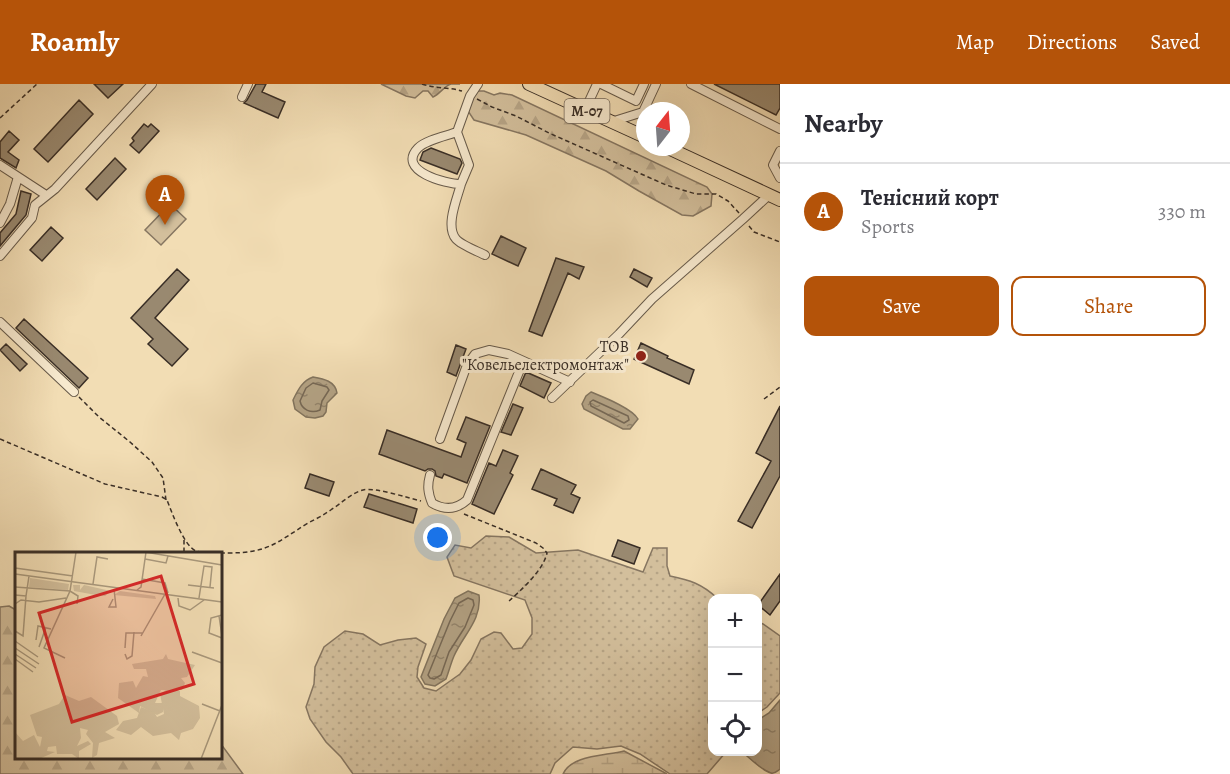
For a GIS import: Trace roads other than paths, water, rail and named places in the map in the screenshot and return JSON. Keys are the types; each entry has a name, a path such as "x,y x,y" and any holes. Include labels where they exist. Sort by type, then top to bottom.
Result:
{"highway":[{"name":"М-07","path":"529,84 636,134"},
{"path":"685,156 774,197"}],"lane":[{"path":"0,256 32,218 35,205 55,189 152,84"},
{"path":"242,97 248,84"},
{"path":"478,84 470,96 457,132 469,165 461,184 451,223 456,240 485,255"},
{"path":"585,110 599,84 636,101 644,84"},
{"path":"611,122 643,112 656,84"},
{"path":"691,84 780,129"},
{"path":"457,132 424,144 416,150 413,158 414,165 419,171 452,184 461,184"},
{"path":"780,151 773,165 780,178"},
{"path":"0,165 46,195"},
{"path":"0,223 10,204 18,177"},
{"path":"552,398 652,299 744,219 774,197"},
{"path":"0,322 74,392"},
{"path":"440,439 467,365 475,354 489,350 508,354 570,382"},
{"path":"430,475 427,485 432,503 447,508 456,508 467,500 523,362"}],"water":[{"path":"313,377 331,383 337,393 327,403 323,416 315,418 306,417 295,409 293,400 303,383"},
{"path":"591,392 624,407 638,419 630,429 623,429 584,409 582,404"},
{"path":"468,591 479,595 475,620 454,656 446,679 435,686 425,684 421,677 444,619 455,598"},
{"path":"780,700 780,769 772,773 764,770 747,756 762,756 762,717"}],"place":[{"name":"Тенісний корт","path":"165,225"},
{"name":"ТОВ \"Ковельелектромонтаж\"","path":"641,356"}]}
